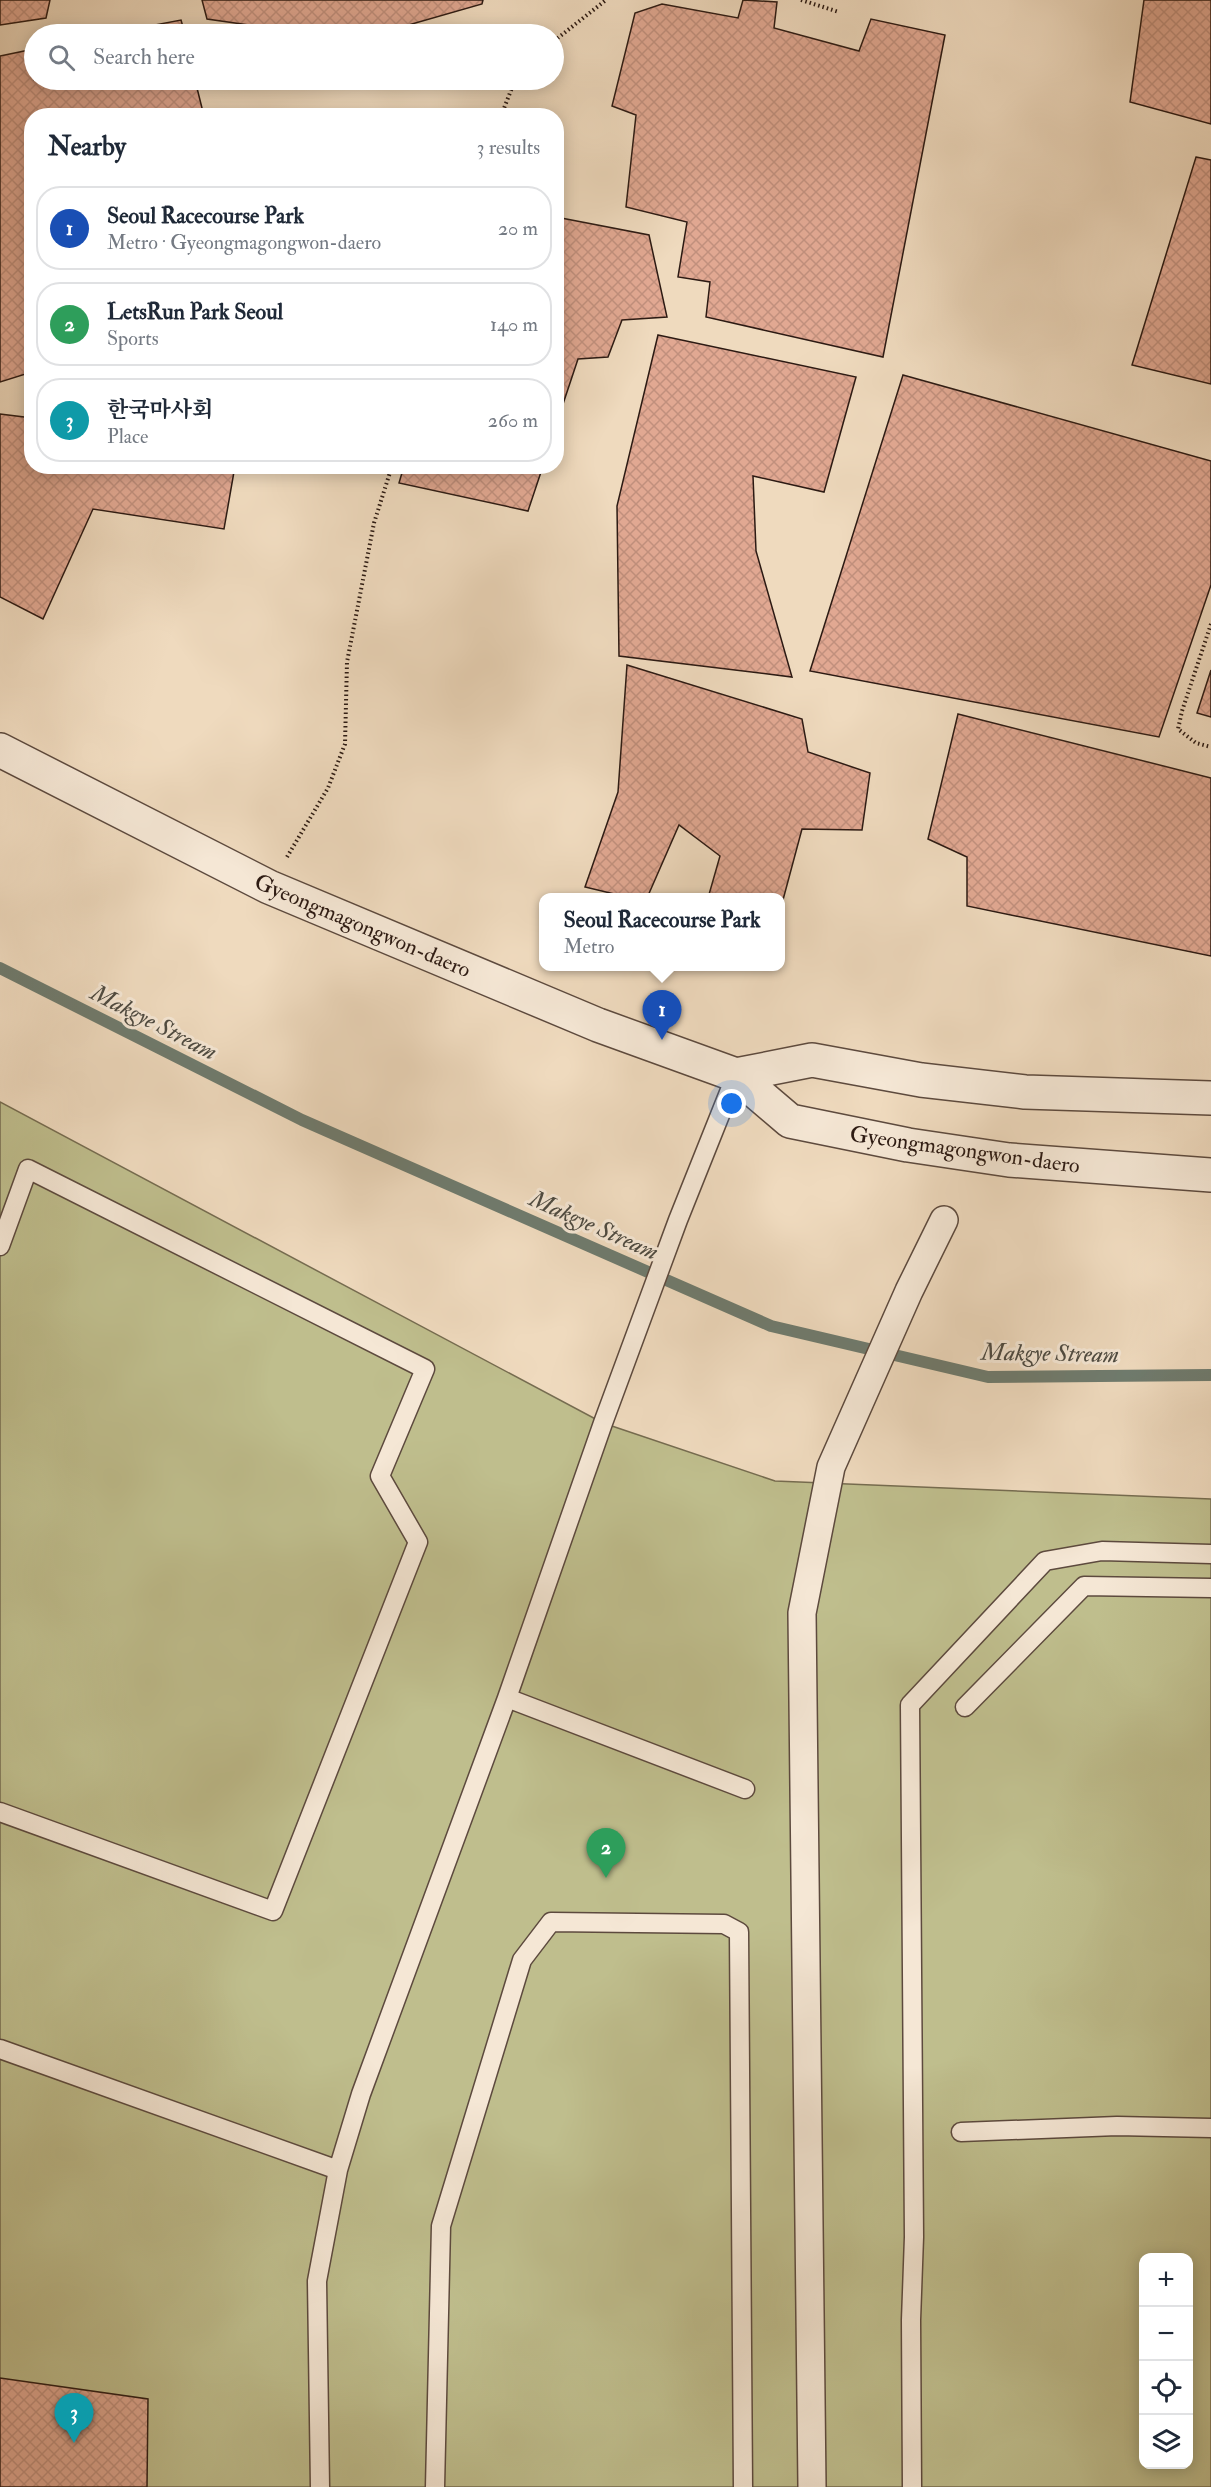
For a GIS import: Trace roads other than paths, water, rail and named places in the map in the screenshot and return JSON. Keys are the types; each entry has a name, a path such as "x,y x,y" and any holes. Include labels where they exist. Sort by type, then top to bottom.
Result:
{"street":[{"name":"Gyeongmagongwon-daero","path":"0,750 269,887 598,1025 736,1075 790,1120 908,1145 1008,1160 1211,1175"},
{"path":"736,1075 812,1060 921,1080 1025,1092 1211,1098"},
{"path":"812,2487 802,1613 831,1467 909,1291 944,1220"}],"lane":[{"path":"320,2487 317,2281 338,2170 361,2094 507,1698 603,1423 678,1221 736,1075"},
{"path":"0,1246 28,1168 425,1369 380,1476 418,1542 273,1911 0,1812"},
{"path":"912,2487 911,2320 914,2225 910,1706 1045,1562 1102,1551 1211,1554"},
{"path":"965,1707 1084,1586 1211,1588"},
{"path":"507,1698 745,1789"},
{"path":"435,2487 441,2226 522,1960 551,1922 724,1924 740,1932 743,2487"},
{"path":"0,2049 338,2170"},
{"path":"961,2132 1117,2126 1211,2128"}],"waterway":[{"name":"Makgye Stream","path":"0,968 302,1120 771,1326 988,1377 1211,1375"}],"place":[{"name":"Seoul Racecourse Park","path":"662,1040"},
{"name":"LetsRun Park Seoul","path":"606,1878"},
{"name":"한국마사회","path":"74,2443"}]}
